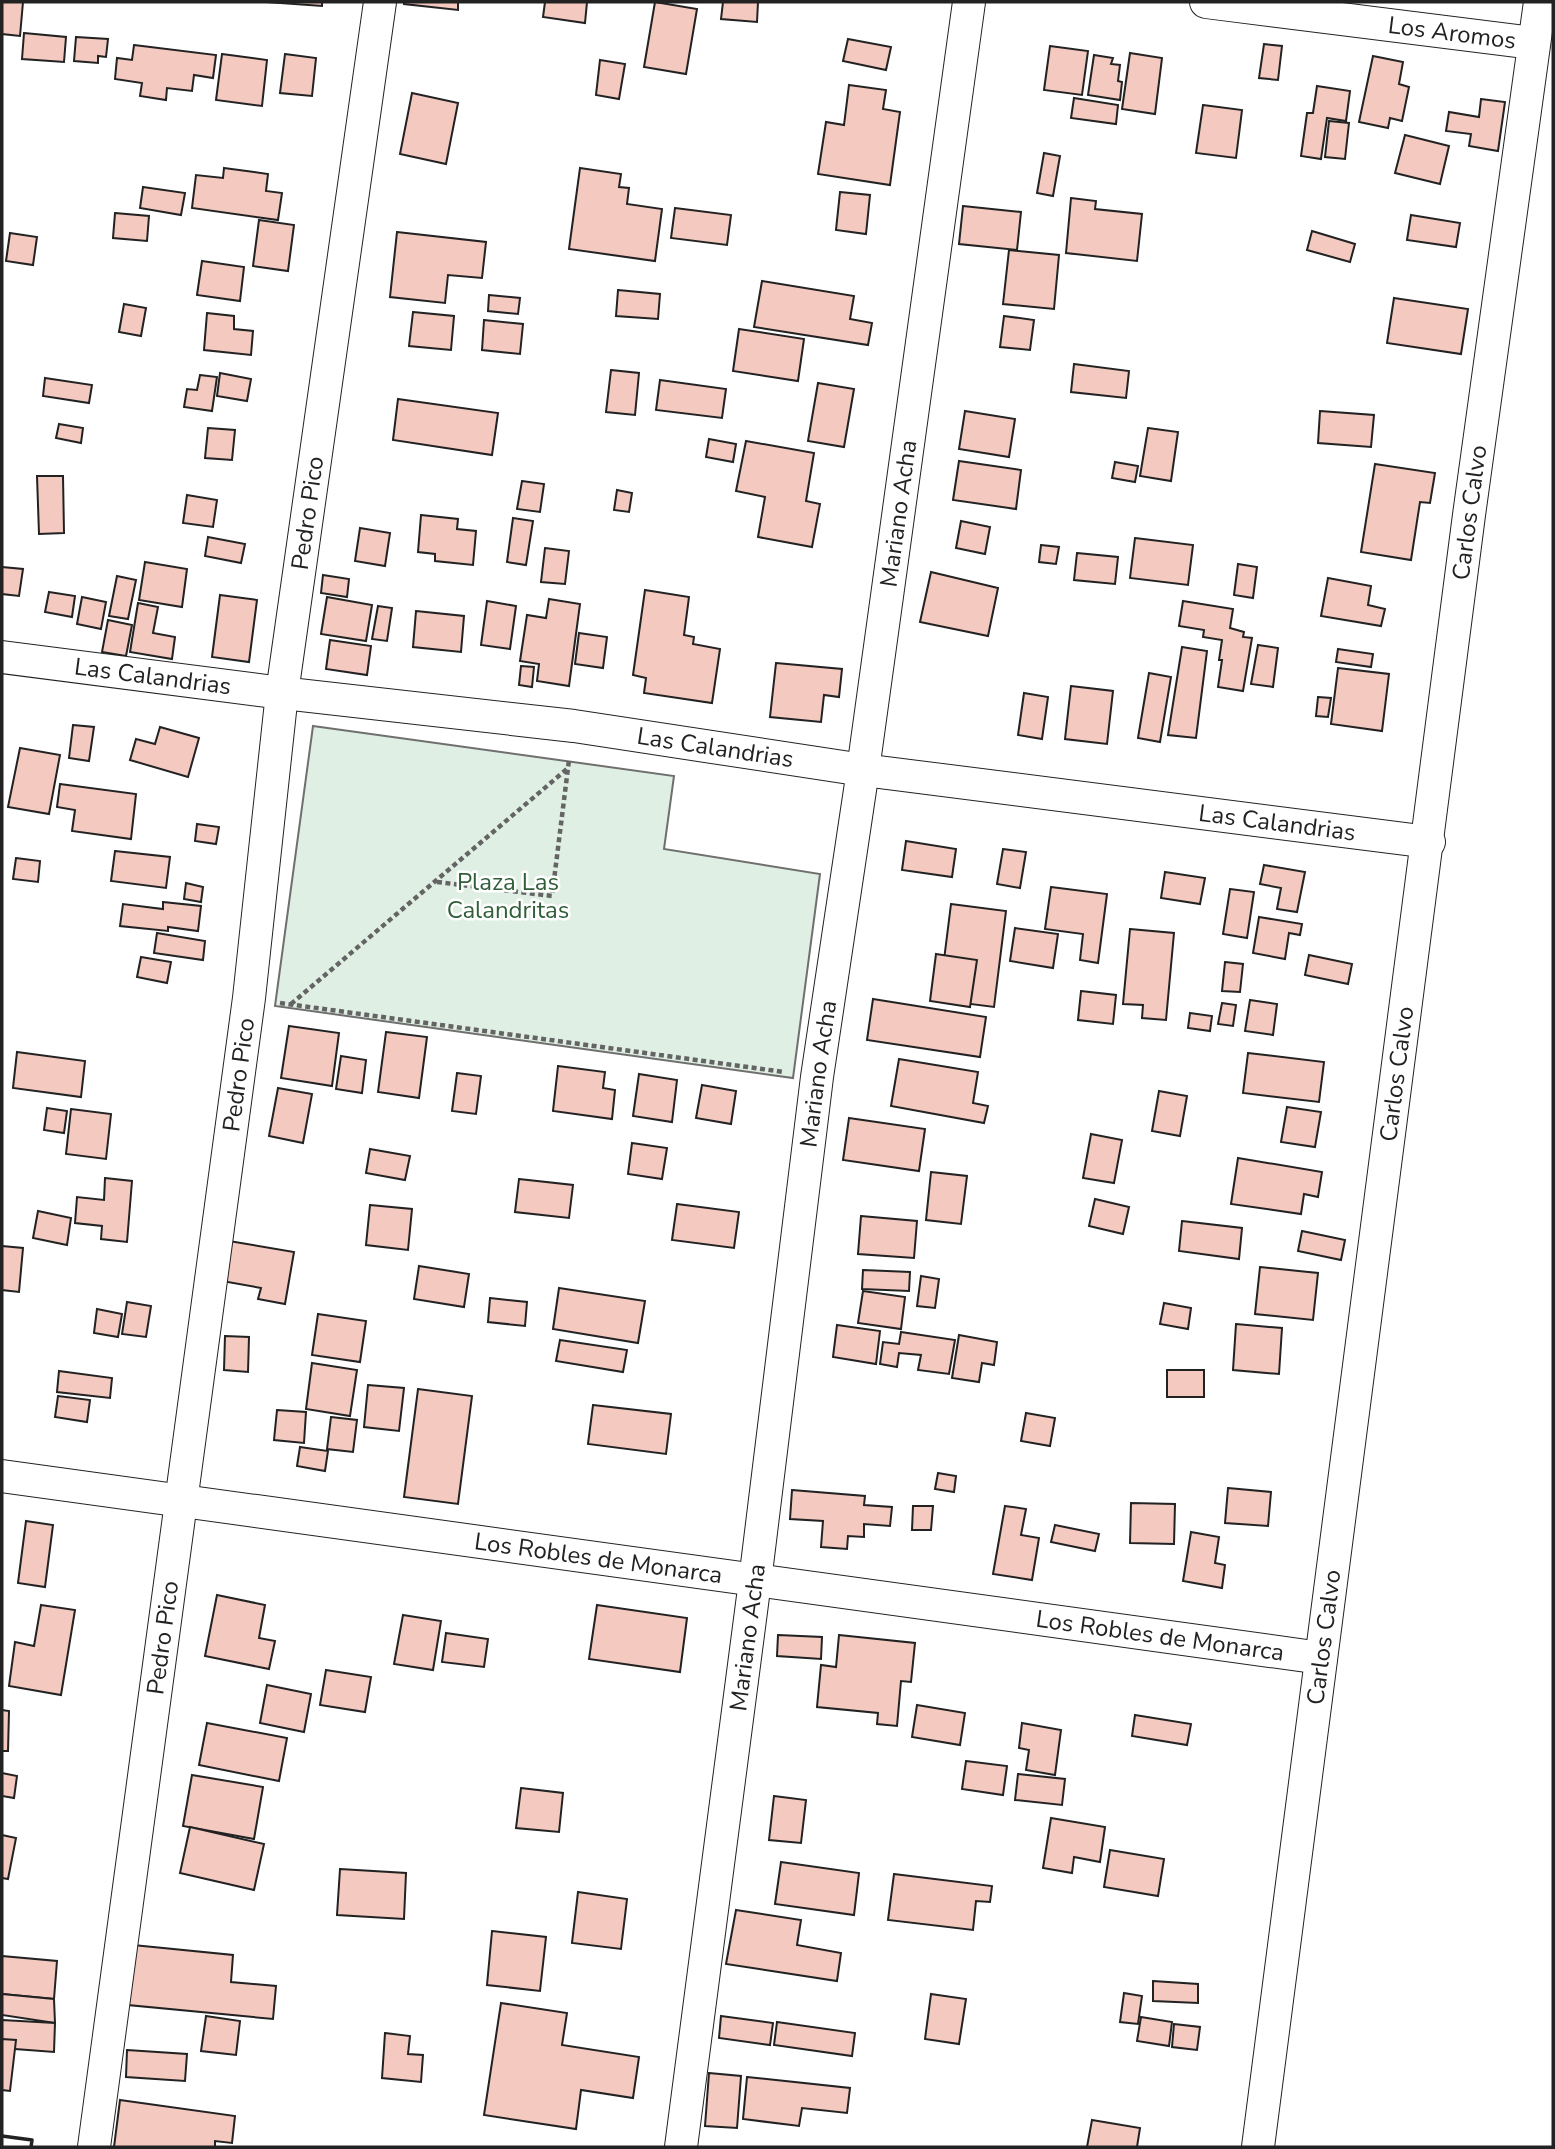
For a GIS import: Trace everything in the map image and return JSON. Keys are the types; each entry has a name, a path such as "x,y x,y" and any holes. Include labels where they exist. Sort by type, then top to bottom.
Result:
{"street":[{"name":"Pedro Pico","path":"94,2147 249,998 282,694 380,2"},
{"name":"Mariano Acha","path":"681,2147 817,1077 863,770 969,2"},
{"name":"Los Aromos","path":"1206,2 1533,43"},
{"name":"Carlos Calvo","path":"1258,2147 1429,842 1469,515 1540,2"},
{"name":"Las Calandrias","path":"2,657 282,694 574,726 863,770 1429,842"},
{"name":"Los Robles de Monarca","path":"2,1476 1321,1658"}],"path":[{"path":"436,882 552,896 574,726"},
{"path":"290,1004 567,769"},
{"path":"249,998 817,1077"}],"green space":[{"name":"Plaza Las Calandritas","path":"313,726 674,776 664,849 820,874 793,1078 275,1006"}],"building":[{"path":"2,2 23,2 20,36 2,34"},
{"path":"266,2 322,2 322,6"},
{"path":"458,2 458,10 404,4"},
{"path":"545,2 587,2 585,23 543,17"},
{"path":"655,2 697,9 686,74 644,67"},
{"path":"723,2 758,2 757,22 721,19"},
{"path":"24,33 66,37 64,62 22,59"},
{"path":"76,37 108,39 106,57 98,56 98,63 74,61"},
{"path":"848,39 891,47 886,70 843,61"},
{"path":"1264,44 1282,46 1278,80 1259,78"},
{"path":"134,45 216,55 213,78 194,75 192,91 167,88 166,100 140,96 142,83 115,79 117,58 132,60"},
{"path":"1050,46 1088,51 1082,95 1044,90"},
{"path":"1130,53 1162,58 1155,114 1122,109"},
{"path":"222,54 267,60 262,106 216,100"},
{"path":"285,54 316,58 312,96 280,93"},
{"path":"1094,55 1113,58 1111,64 1120,65 1120,100 1088,95"},
{"path":"1373,56 1403,62 1399,84 1409,87 1402,121 1390,118 1388,128 1359,122"},
{"path":"600,60 625,64 619,99 596,95"},
{"path":"849,85 886,90 883,109 900,112 890,185 818,174 826,122 844,125"},
{"path":"1317,86 1350,91 1346,121 1327,118 1321,159 1301,156 1307,113 1313,113"},
{"path":"412,93 458,103 446,164 400,154"},
{"path":"1074,98 1118,105 1116,124 1071,118"},
{"path":"1481,99 1505,102 1498,151 1469,146 1471,134 1446,131 1449,112 1479,117"},
{"path":"1203,105 1242,110 1236,158 1196,153"},
{"path":"1329,121 1349,123 1345,159 1325,157"},
{"path":"1405,135 1449,146 1440,184 1395,173"},
{"path":"1044,153 1060,156 1053,196 1037,193"},
{"path":"224,168 268,174 266,191 282,193 278,220 192,208 196,175 223,178"},
{"path":"580,168 621,174 619,187 629,188 627,204 662,209 655,261 569,249"},
{"path":"143,187 185,193 181,215 140,208"},
{"path":"840,192 870,195 866,234 836,230"},
{"path":"1071,198 1096,201 1095,209 1142,214 1137,261 1066,253"},
{"path":"963,206 1021,212 1017,250 959,244"},
{"path":"675,208 731,215 727,245 671,238"},
{"path":"115,213 149,216 147,241 113,238"},
{"path":"1411,215 1460,223 1456,247 1407,240"},
{"path":"259,220 294,225 288,271 253,266"},
{"path":"1312,231 1355,244 1350,262 1307,250"},
{"path":"397,232 486,242 482,278 448,275 445,303 390,297"},
{"path":"10,233 37,237 33,265 6,261"},
{"path":"1009,250 1059,255 1054,309 1003,304"},
{"path":"202,261 244,267 240,301 197,295"},
{"path":"762,281 854,296 850,319 872,323 868,345 754,327"},
{"path":"618,290 660,294 658,319 616,316"},
{"path":"489,295 520,298 518,314 488,311"},
{"path":"1394,298 1468,309 1461,354 1387,343"},
{"path":"124,304 146,308 141,336 119,332"},
{"path":"413,312 454,316 451,350 409,346"},
{"path":"207,313 234,316 234,329 253,331 251,355 204,350"},
{"path":"1004,316 1034,320 1030,350 1000,347"},
{"path":"484,320 523,324 520,354 482,350"},
{"path":"739,329 804,339 798,381 733,371"},
{"path":"1074,364 1129,371 1126,398 1071,392"},
{"path":"611,370 639,373 635,415 606,412"},
{"path":"220,373 251,379 247,401 217,396"},
{"path":"200,375 217,377 212,411 184,407 187,389 197,390"},
{"path":"45,378 92,385 89,403 43,396"},
{"path":"660,380 726,389 722,418 656,410"},
{"path":"818,383 854,389 844,447 808,441"},
{"path":"398,399 498,413 492,455 393,440"},
{"path":"965,411 1015,419 1009,457 959,449"},
{"path":"1320,411 1374,415 1371,447 1318,443"},
{"path":"59,424 83,428 81,443 56,438"},
{"path":"208,428 235,430 232,460 205,458"},
{"path":"1148,428 1178,432 1171,481 1140,476"},
{"path":"709,439 736,444 733,462 706,457"},
{"path":"746,441 814,453 806,501 820,504 812,547 758,537 765,497 736,491"},
{"path":"959,461 1021,470 1016,509 953,500"},
{"path":"1115,462 1138,466 1135,482 1112,478"},
{"path":"1375,464 1435,473 1430,503 1420,502 1411,560 1361,552"},
{"path":"37,476 63,476 64,533 39,534"},
{"path":"522,481 544,484 540,512 517,509"},
{"path":"617,490 632,493 629,512 614,510"},
{"path":"187,495 217,500 213,527 183,523"},
{"path":"421,515 458,519 457,529 476,531 473,565 435,561 435,554 418,552"},
{"path":"513,518 533,521 526,565 507,562"},
{"path":"961,521 990,527 985,554 956,548"},
{"path":"360,528 390,533 385,566 355,561"},
{"path":"208,537 245,544 241,563 205,556"},
{"path":"1135,538 1193,545 1188,585 1130,578"},
{"path":"1041,545 1059,547 1056,564 1039,562"},
{"path":"545,548 569,551 565,584 541,582"},
{"path":"1077,553 1118,557 1115,584 1074,580"},
{"path":"145,562 187,569 182,607 139,600"},
{"path":"1238,564 1257,567 1253,598 1234,595"},
{"path":"2,567 23,569 19,596 2,594"},
{"path":"931,572 998,588 988,636 920,622"},
{"path":"323,575 349,579 347,597 321,593"},
{"path":"117,576 136,580 128,619 109,616"},
{"path":"1328,578 1371,586 1368,605 1385,609 1381,626 1321,616"},
{"path":"645,590 689,597 684,635 694,637 693,644 720,649 712,703 644,693 646,678 633,675"},
{"path":"49,592 75,596 72,617 45,612"},
{"path":"220,595 257,600 249,662 212,657"},
{"path":"82,597 106,602 101,629 77,624"},
{"path":"327,597 372,605 366,641 321,634"},
{"path":"549,599 580,604 569,686 537,681 539,664 520,661 527,615 546,618"},
{"path":"487,601 516,606 510,649 481,645"},
{"path":"1183,601 1233,609 1230,628 1244,632 1243,637 1252,638 1243,691 1218,687 1222,640 1203,637 1204,630 1179,626"},
{"path":"138,603 158,607 153,633 175,637 172,659 130,652"},
{"path":"378,606 392,608 387,641 372,639"},
{"path":"416,611 464,616 461,652 413,647"},
{"path":"108,620 132,625 126,656 102,652"},
{"path":"579,633 607,637 603,668 575,664"},
{"path":"330,640 371,646 367,675 326,669"},
{"path":"1258,645 1278,648 1273,687 1251,684"},
{"path":"1182,647 1207,651 1196,738 1168,735"},
{"path":"1338,649 1373,654 1371,667 1336,662"},
{"path":"776,663 842,669 839,697 824,695 821,722 770,717"},
{"path":"521,666 534,667 532,687 519,685"},
{"path":"1338,668 1389,674 1382,731 1331,724"},
{"path":"1149,673 1171,677 1160,742 1138,738"},
{"path":"1071,686 1113,691 1107,744 1065,739"},
{"path":"1024,693 1048,697 1042,739 1018,735"},
{"path":"1318,697 1331,698 1328,717 1316,716"},
{"path":"73,725 94,727 89,761 69,758"},
{"path":"160,727 199,738 188,777 130,760 136,739 155,744"},
{"path":"20,748 60,755 49,814 8,807"},
{"path":"60,784 136,794 131,839 72,831 75,810 57,807"},
{"path":"197,824 219,827 216,844 195,841"},
{"path":"906,841 956,849 952,877 902,870"},
{"path":"1003,849 1026,852 1020,888 997,884"},
{"path":"115,851 170,857 166,888 111,881"},
{"path":"16,858 40,861 38,882 13,879"},
{"path":"1264,865 1305,872 1297,912 1277,909 1281,888 1260,884"},
{"path":"1165,872 1205,878 1200,904 1161,898"},
{"path":"186,883 203,887 201,902 184,899"},
{"path":"1051,887 1107,894 1098,963 1080,960 1083,934 1045,929"},
{"path":"1230,889 1254,892 1247,938 1223,934"},
{"path":"163,902 201,906 198,931 120,926 123,904 163,909"},
{"path":"951,904 1006,911 994,1007 939,1000"},
{"path":"1259,917 1302,924 1300,935 1289,933 1285,959 1253,953"},
{"path":"1015,928 1058,934 1053,968 1010,961"},
{"path":"1130,929 1174,933 1166,1020 1142,1018 1143,1005 1123,1004"},
{"path":"157,933 205,941 203,960 154,953"},
{"path":"936,954 977,960 970,1007 930,1001"},
{"path":"1309,955 1352,964 1348,984 1305,975"},
{"path":"141,957 171,962 167,983 137,977"},
{"path":"1225,962 1243,964 1240,992 1222,991"},
{"path":"1081,991 1116,995 1113,1024 1078,1020"},
{"path":"873,999 986,1017 980,1057 867,1040"},
{"path":"1250,1000 1277,1004 1273,1035 1245,1031"},
{"path":"1222,1003 1236,1005 1233,1026 1218,1024"},
{"path":"1190,1013 1212,1016 1210,1031 1188,1028"},
{"path":"289,1026 339,1033 332,1086 281,1078"},
{"path":"386,1032 427,1037 419,1098 378,1092"},
{"path":"17,1052 85,1061 81,1097 13,1088"},
{"path":"1248,1053 1324,1062 1319,1102 1243,1093"},
{"path":"341,1056 366,1060 362,1093 336,1089"},
{"path":"899,1059 978,1072 973,1103 988,1106 984,1123 891,1106"},
{"path":"558,1066 605,1072 603,1088 615,1090 612,1119 553,1111"},
{"path":"457,1073 481,1076 476,1114 452,1111"},
{"path":"639,1074 677,1080 672,1122 633,1116"},
{"path":"702,1085 736,1091 731,1124 696,1118"},
{"path":"278,1088 312,1094 303,1143 269,1136"},
{"path":"1159,1091 1187,1096 1180,1136 1152,1131"},
{"path":"1287,1107 1321,1112 1315,1147 1281,1142"},
{"path":"47,1108 67,1111 64,1133 44,1130"},
{"path":"71,1109 111,1114 106,1159 66,1154"},
{"path":"849,1118 925,1129 919,1171 843,1160"},
{"path":"1091,1134 1122,1140 1114,1183 1083,1178"},
{"path":"632,1143 667,1148 662,1179 628,1174"},
{"path":"370,1149 410,1156 405,1180 366,1173"},
{"path":"1238,1158 1322,1172 1318,1197 1304,1194 1301,1214 1231,1204"},
{"path":"931,1172 967,1176 961,1224 926,1220"},
{"path":"105,1178 132,1181 127,1242 101,1239 102,1226 75,1223 77,1197 104,1200"},
{"path":"519,1179 573,1185 569,1218 515,1212"},
{"path":"1095,1199 1129,1207 1123,1234 1089,1226"},
{"path":"677,1204 739,1212 734,1248 672,1240"},
{"path":"370,1205 412,1209 408,1250 366,1245"},
{"path":"38,1211 71,1218 67,1245 33,1238"},
{"path":"861,1216 917,1221 914,1258 858,1254"},
{"path":"1182,1221 1242,1228 1239,1259 1179,1251"},
{"path":"1302,1231 1345,1240 1341,1260 1298,1251"},
{"path":"229,1241 294,1252 285,1304 258,1299 261,1288 222,1281"},
{"path":"2,1246 23,1248 19,1292 2,1290"},
{"path":"419,1266 469,1274 464,1307 414,1299"},
{"path":"1260,1267 1318,1273 1313,1320 1255,1314"},
{"path":"863,1270 910,1272 909,1291 862,1289"},
{"path":"921,1276 939,1279 935,1308 917,1306"},
{"path":"559,1288 645,1301 638,1343 553,1329"},
{"path":"863,1291 905,1297 901,1329 858,1323"},
{"path":"490,1298 527,1302 525,1326 488,1322"},
{"path":"127,1302 151,1306 146,1337 122,1334"},
{"path":"1164,1303 1191,1308 1188,1329 1160,1324"},
{"path":"97,1309 122,1314 118,1337 94,1333"},
{"path":"318,1314 366,1321 360,1362 312,1355"},
{"path":"1236,1324 1282,1328 1279,1374 1233,1370"},
{"path":"837,1325 880,1331 876,1364 833,1357"},
{"path":"901,1332 955,1340 949,1374 918,1370 921,1355 899,1353 897,1367 880,1364 883,1342 899,1344"},
{"path":"959,1335 997,1342 994,1365 982,1363 979,1382 952,1378"},
{"path":"225,1336 249,1337 248,1372 224,1370"},
{"path":"560,1340 627,1350 623,1372 556,1361"},
{"path":"312,1363 357,1370 350,1416 306,1409"},
{"path":"1167,1370 1204,1370 1204,1397 1167,1397"},
{"path":"59,1371 112,1378 110,1398 57,1392"},
{"path":"368,1385 404,1388 399,1431 364,1427"},
{"path":"418,1389 472,1396 458,1504 404,1497"},
{"path":"58,1396 90,1400 87,1422 55,1417"},
{"path":"593,1405 671,1414 666,1454 588,1444"},
{"path":"277,1410 306,1412 304,1443 274,1440"},
{"path":"1026,1413 1055,1418 1050,1446 1021,1441"},
{"path":"331,1417 357,1420 353,1452 327,1449"},
{"path":"300,1447 328,1451 325,1471 297,1466"},
{"path":"938,1473 956,1476 954,1492 935,1489"},
{"path":"1228,1488 1271,1492 1268,1526 1225,1523"},
{"path":"792,1490 865,1496 864,1505 892,1507 890,1526 864,1524 864,1537 848,1536 847,1549 821,1547 823,1521 790,1519"},
{"path":"1131,1503 1175,1504 1174,1544 1130,1543"},
{"path":"913,1506 933,1506 931,1530 912,1530"},
{"path":"1005,1506 1026,1509 1021,1535 1039,1538 1032,1580 993,1574"},
{"path":"26,1521 53,1525 45,1587 18,1583"},
{"path":"1055,1525 1099,1534 1095,1551 1051,1542"},
{"path":"1191,1532 1219,1537 1215,1563 1225,1565 1222,1588 1183,1581"},
{"path":"217,1595 265,1605 259,1638 275,1641 269,1669 205,1656"},
{"path":"41,1605 75,1610 61,1695 9,1686 15,1642 34,1646"},
{"path":"597,1605 687,1618 680,1672 589,1659"},
{"path":"403,1615 441,1621 433,1670 394,1664"},
{"path":"446,1633 488,1639 484,1667 442,1662"},
{"path":"778,1635 822,1637 821,1659 777,1656"},
{"path":"839,1635 915,1643 911,1682 901,1681 897,1726 877,1724 878,1713 817,1707 821,1665 836,1667"},
{"path":"326,1670 371,1677 365,1712 320,1705"},
{"path":"267,1685 311,1694 304,1732 260,1723"},
{"path":"917,1705 965,1713 960,1745 912,1737"},
{"path":"2,1710 9,1711 8,1751 2,1751"},
{"path":"1135,1715 1191,1724 1187,1745 1132,1736"},
{"path":"207,1723 287,1738 279,1781 199,1765"},
{"path":"1022,1723 1061,1730 1055,1775 1026,1770 1029,1750 1019,1748"},
{"path":"966,1761 1007,1766 1003,1795 962,1789"},
{"path":"2,1773 17,1776 14,1798 2,1796"},
{"path":"1018,1774 1065,1779 1062,1805 1015,1800"},
{"path":"192,1775 263,1787 254,1839 183,1826"},
{"path":"521,1788 563,1793 559,1832 516,1828"},
{"path":"774,1796 806,1800 801,1843 769,1840"},
{"path":"1051,1818 1105,1827 1100,1862 1074,1857 1072,1873 1043,1868"},
{"path":"190,1827 264,1844 254,1890 180,1873"},
{"path":"2,1835 16,1838 8,1879 2,1878"},
{"path":"1110,1850 1164,1859 1158,1896 1104,1887"},
{"path":"781,1862 859,1873 854,1915 775,1904"},
{"path":"340,1869 406,1873 404,1919 337,1915"},
{"path":"894,1874 992,1886 990,1902 976,1901 973,1930 888,1920"},
{"path":"578,1892 627,1899 621,1949 572,1943"},
{"path":"736,1910 801,1920 797,1945 841,1953 837,1981 726,1964"},
{"path":"492,1931 546,1937 540,1991 487,1985"},
{"path":"133,1945 233,1955 231,1982 276,1986 273,2019 128,2005"},
{"path":"2,1956 57,1961 54,1999 2,1994"},
{"path":"1153,1981 1198,1984 1198,2003 1153,2001"},
{"path":"1124,1993 1142,1996 1138,2024 1120,2022"},
{"path":"2,1994 54,1999 55,2023 2,2015"},
{"path":"931,1994 966,1999 959,2044 925,2039"},
{"path":"501,2003 567,2013 562,2045 639,2057 633,2098 581,2090 576,2129 484,2115"},
{"path":"206,2016 240,2021 236,2055 201,2051"},
{"path":"721,2016 773,2023 770,2045 719,2038"},
{"path":"1141,2017 1172,2022 1169,2046 1137,2041"},
{"path":"2,2020 55,2023 54,2052 2,2048"},
{"path":"777,2022 855,2033 852,2056 774,2045"},
{"path":"1174,2024 1200,2027 1197,2050 1172,2047"},
{"path":"385,2033 410,2036 408,2054 423,2055 421,2082 382,2078"},
{"path":"2,2039 16,2040 10,2091 2,2090"},
{"path":"127,2050 187,2054 185,2081 126,2077"},
{"path":"709,2073 741,2076 737,2128 705,2126"},
{"path":"747,2077 850,2088 847,2113 802,2108 799,2126 743,2119"},
{"path":"120,2100 235,2116 232,2143 215,2141 215,2147 114,2147"},
{"path":"1092,2120 1140,2128 1137,2147 1087,2147"}],"wall":[{"path":"2,2136 32,2140 31,2147"}]}
